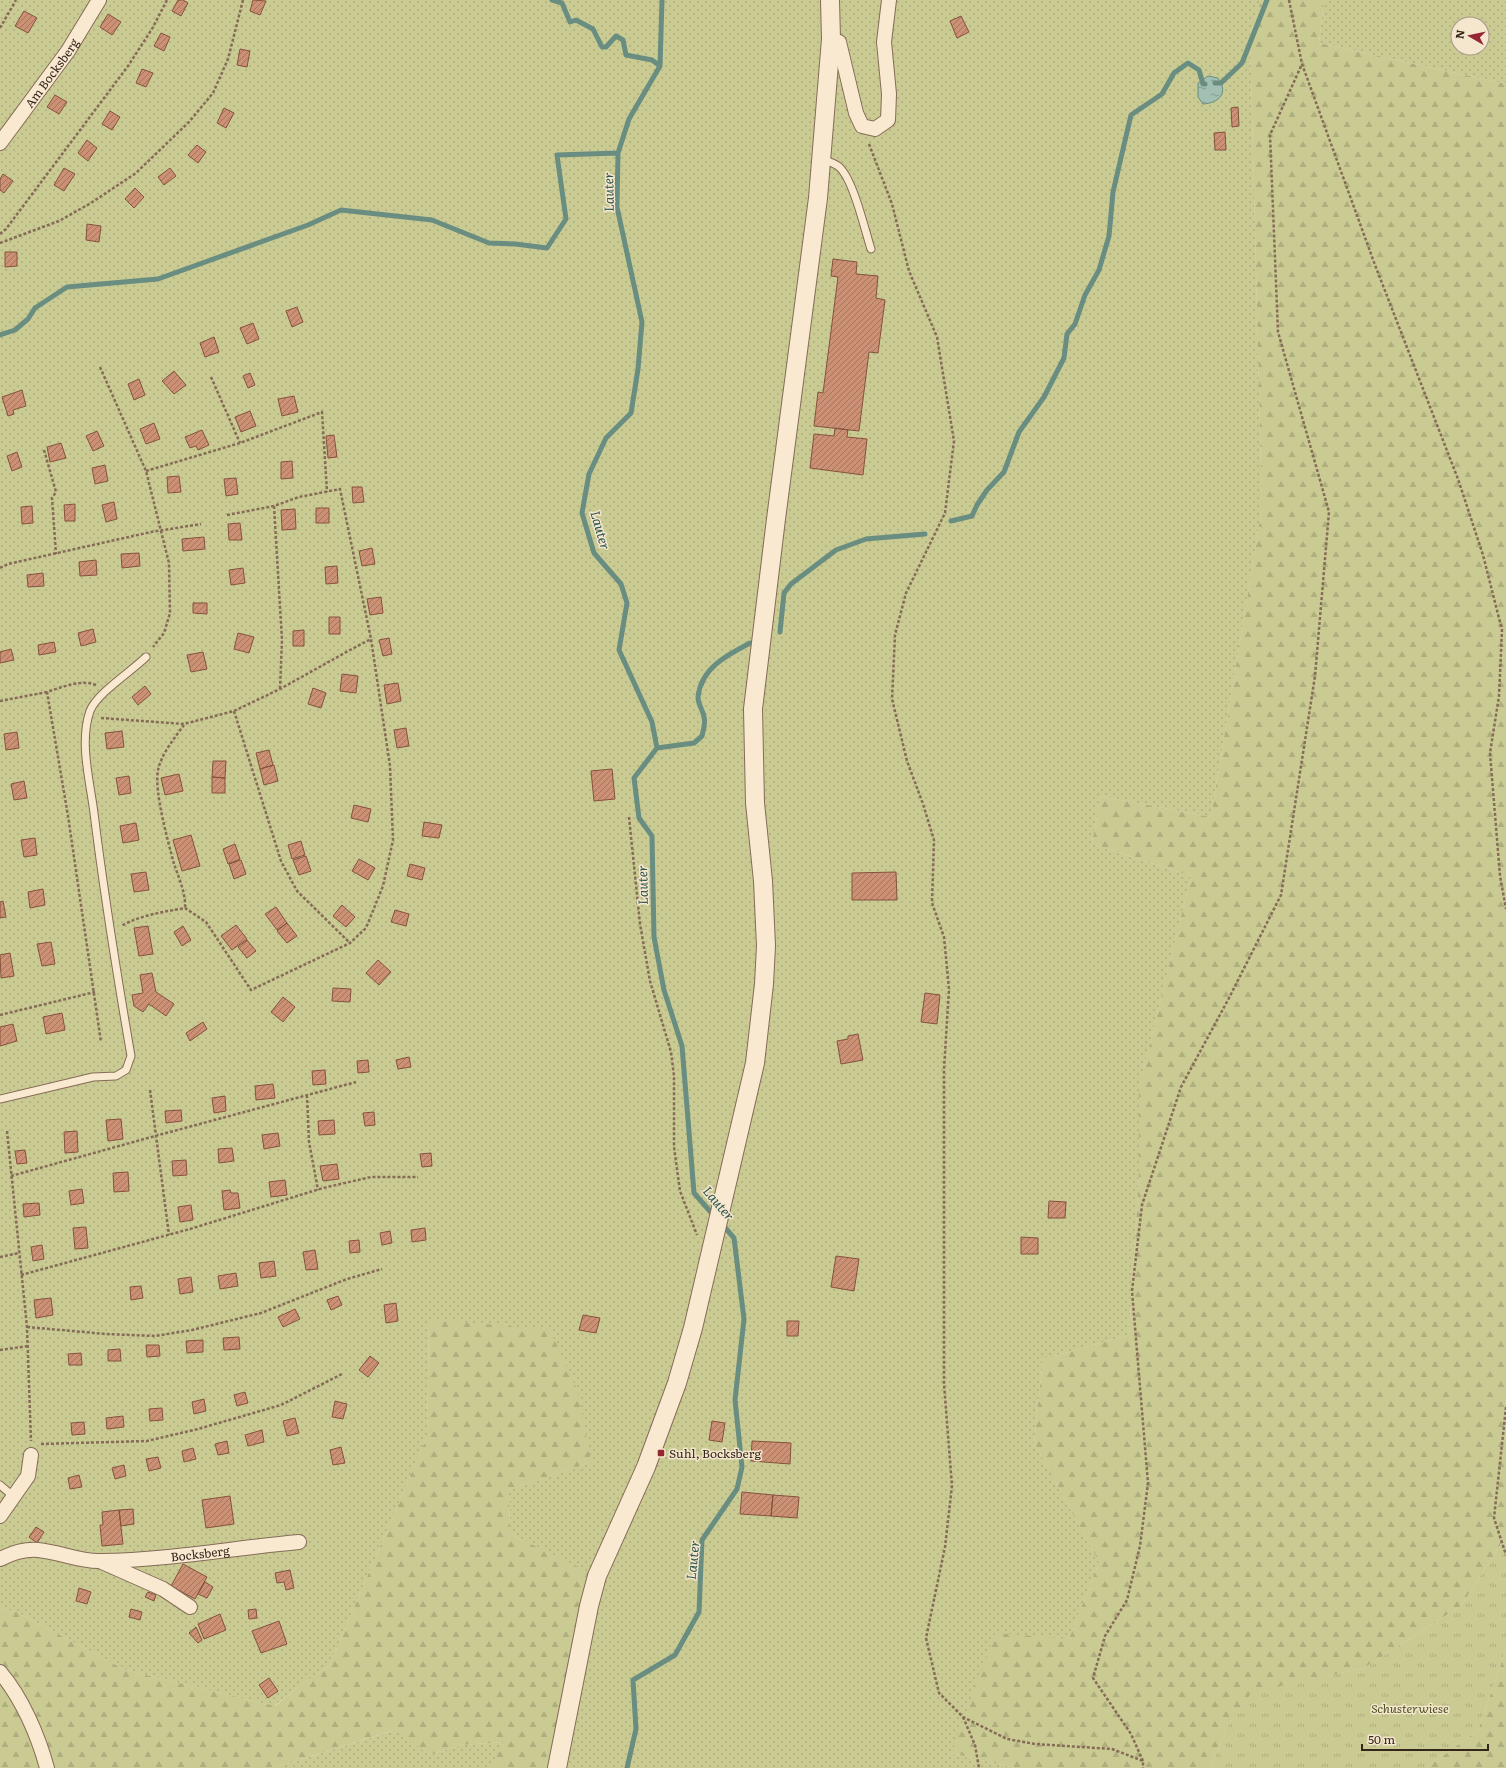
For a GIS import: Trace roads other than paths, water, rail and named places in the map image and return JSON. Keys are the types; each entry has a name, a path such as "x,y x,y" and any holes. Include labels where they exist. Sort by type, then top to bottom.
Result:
{"street":[{"name":"Am Bocksberg","path":"0,143 68,51 99,0"},
{"path":"557,1768 589,1606 597,1576 646,1467 677,1383 693,1328 715,1239 755,1063 764,984 766,946 763,881 755,803 754,709 776,519 818,198 830,40 830,0"},
{"path":"830,40 839,42 856,113 862,126 875,128 888,120 889,94 884,42 889,0"},
{"path":"0,1516 28,1476 31,1450"},
{"name":"Bocksberg","path":"0,1559 12,1553 38,1550 78,1559 100,1561 160,1557 299,1542"},
{"name":"Bocksberg","path":"100,1561 163,1589 190,1607"},
{"path":"0,1672 9,1682 25,1711 43,1753 47,1768"}],"lane":[{"path":"821,158 839,167 847,180 857,202 871,250"},
{"path":"0,1099 93,1077 116,1076 126,1070 131,1056 110,931 86,752 86,725 91,709 100,695 133,670 146,657"},
{"path":"0,1485 14,1497"}],"water":[{"path":"1208,76 1218,78 1223,88 1221,96 1218,99 1214,102 1203,104 1198,97 1198,83"}],"waterway":[{"path":"552,0 562,3 570,22 576,20 593,29 602,47 606,47 616,36 623,40 626,55 652,60 660,66"},
{"name":"Lauter","path":"662,0 660,66 629,119 618,153 617,207 642,322 638,369 631,413 606,438 589,474 582,513 594,553 621,584 627,603 619,650 652,722 657,748 634,778 639,818 652,836 654,937 664,990 682,1046 694,1193 715,1217"},
{"path":"1215,83 1221,83 1242,63 1267,0"},
{"path":"951,521 972,516 987,490 1004,472 1019,432 1044,397 1064,358 1067,334 1075,324 1085,295 1099,270 1109,236 1113,192 1131,115 1162,94 1174,73 1188,63 1199,70 1203,84 1205,84"},
{"path":"0,335 15,330 28,319 35,308 67,287 158,279 308,225 341,210 432,220 489,243 515,244 547,248 566,219 557,155 618,153"},
{"path":"780,632 784,593 791,584 836,550 866,539 925,534"},
{"path":"657,748 694,743 702,736 705,719 698,697 704,678 716,664 733,652 750,643"},
{"name":"Lauter","path":"627,1768 636,1729 633,1680 675,1655 699,1612 702,1540 737,1489 742,1467 735,1400 744,1319 734,1238 722,1224"}],"place":[{"name":"Suhl, Bocksberg","path":"661,1453"}],"park label":[{"name":"Schusterwiese","path":"1410,1708"}]}
